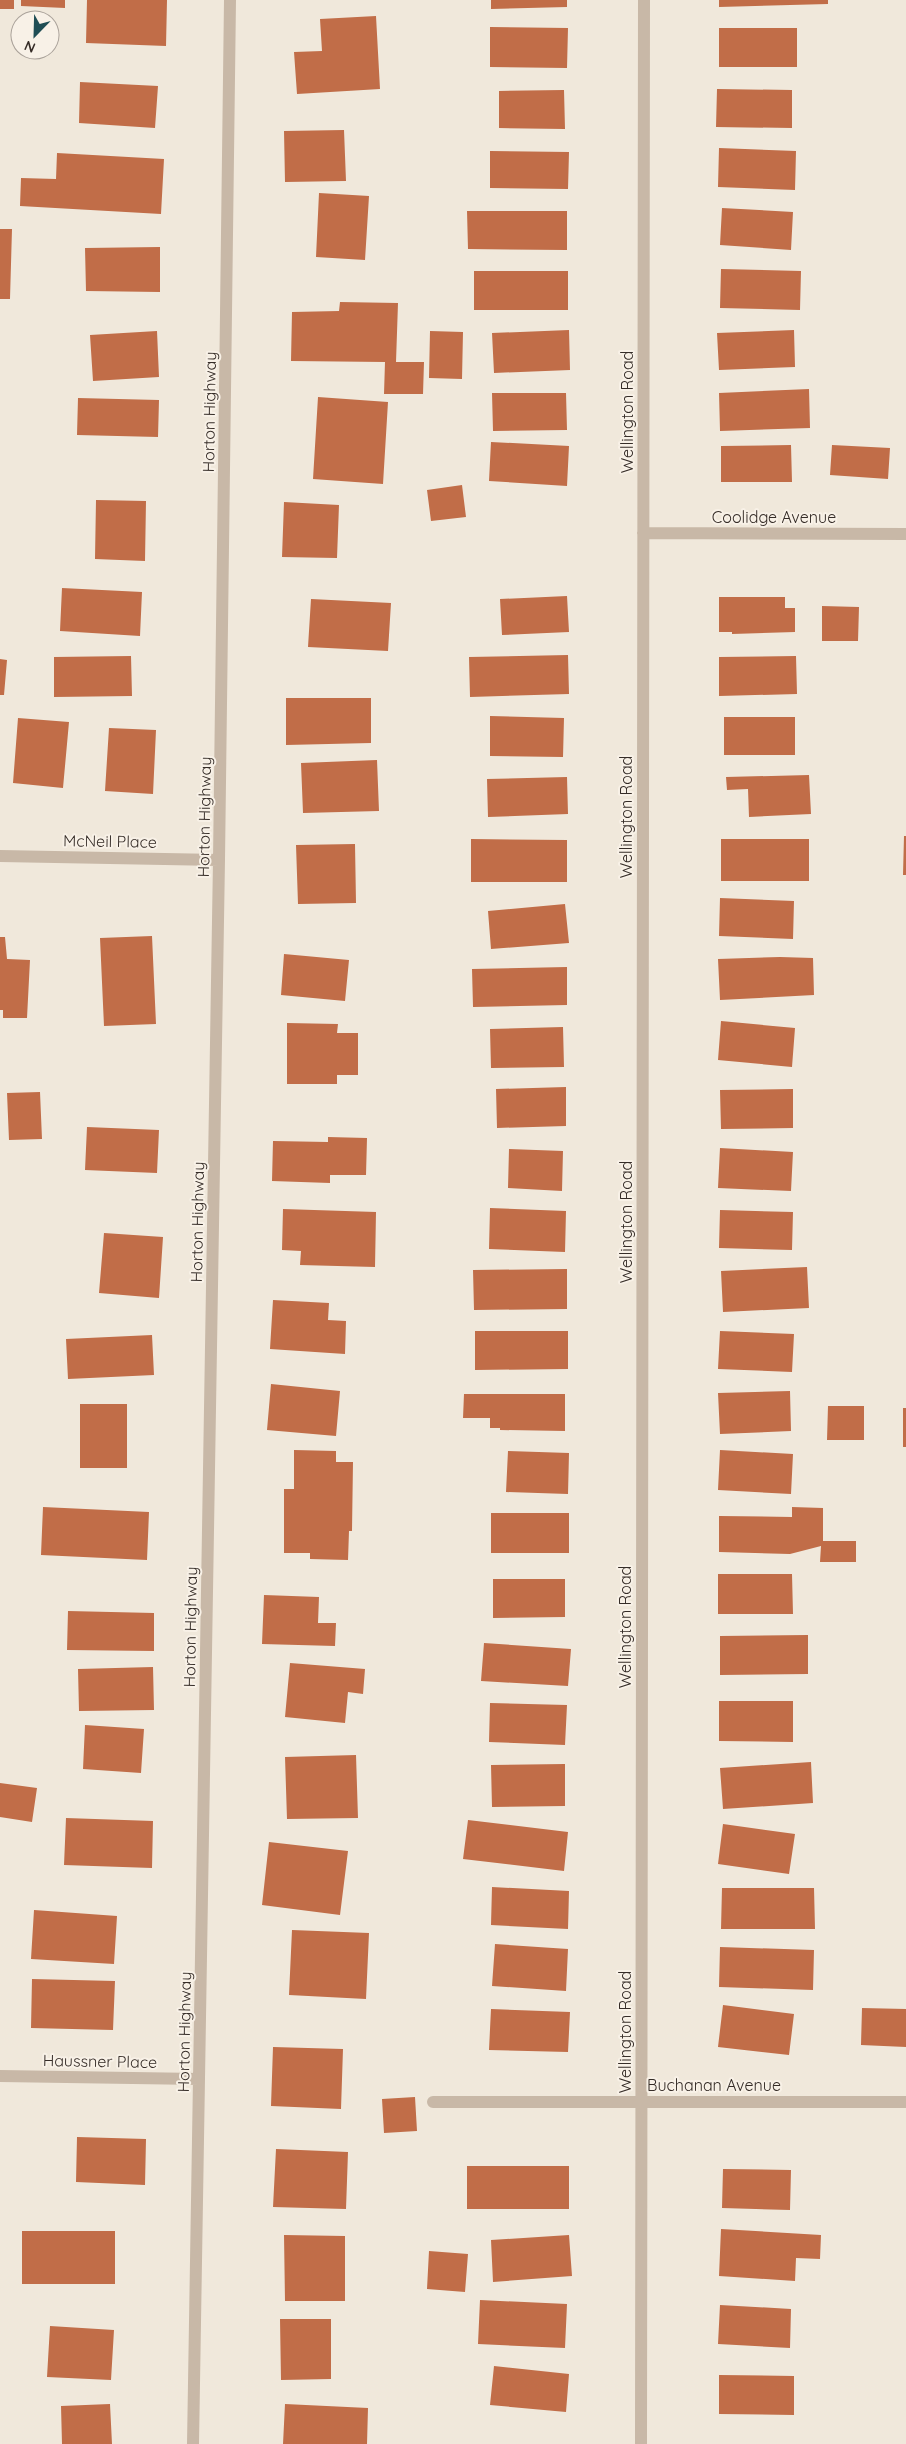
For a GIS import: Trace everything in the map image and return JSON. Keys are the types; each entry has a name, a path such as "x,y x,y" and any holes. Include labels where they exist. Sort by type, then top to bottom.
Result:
{"street":[{"name":"Horton Highway","path":"193,2444 219,860 230,0"},
{"name":"Wellington Road","path":"641,2444 644,0"},
{"name":"Coolidge Avenue","path":"643,533 906,534"},
{"name":"McNeil Place","path":"0,856 219,860"},
{"name":"Haussner Place","path":"0,2076 199,2079"},
{"name":"Buchanan Avenue","path":"433,2102 906,2102"}],"building":[{"path":"0,0 14,0 14,9 0,9"},
{"path":"21,0 65,0 65,8 21,6"},
{"path":"87,0 167,0 166,46 86,43"},
{"path":"491,0 567,0 567,7 491,9"},
{"path":"719,0 828,0 828,4 719,7"},
{"path":"376,16 380,89 297,94 294,52 322,51 320,19"},
{"path":"490,27 568,28 567,68 490,67"},
{"path":"719,28 797,28 797,67 719,67"},
{"path":"80,82 158,86 155,128 79,123"},
{"path":"717,89 792,90 792,128 716,127"},
{"path":"564,90 565,129 499,128 499,91"},
{"path":"344,130 346,181 285,182 284,131"},
{"path":"719,148 796,151 795,190 718,187"},
{"path":"490,151 569,152 568,189 490,188"},
{"path":"57,153 164,159 161,214 20,206 21,178 56,179"},
{"path":"319,193 369,196 365,260 316,257"},
{"path":"722,208 793,212 791,250 720,245"},
{"path":"467,211 567,211 567,250 468,249"},
{"path":"0,229 12,229 10,299 0,299"},
{"path":"160,247 160,292 86,291 85,248"},
{"path":"721,269 801,271 800,310 720,308"},
{"path":"474,271 568,271 568,310 474,310"},
{"path":"340,302 398,303 396,362 424,362 423,394 384,394 385,362 291,361 292,312 339,311"},
{"path":"569,330 570,370 494,373 492,333"},
{"path":"794,330 795,367 719,370 717,333"},
{"path":"157,331 159,377 93,381 90,335"},
{"path":"430,331 463,332 462,379 429,378"},
{"path":"809,389 810,428 720,431 719,393"},
{"path":"492,393 566,393 567,430 493,431"},
{"path":"318,397 388,402 383,484 313,479"},
{"path":"78,398 159,400 158,437 77,435"},
{"path":"491,442 569,446 567,486 489,481"},
{"path":"791,445 792,482 721,482 721,446"},
{"path":"832,445 890,448 888,479 830,475"},
{"path":"462,485 466,517 431,521 427,490"},
{"path":"96,500 146,501 145,561 95,559"},
{"path":"284,502 339,505 337,558 282,557"},
{"path":"62,588 142,592 140,636 60,631"},
{"path":"567,596 569,632 502,635 500,599"},
{"path":"719,597 785,597 785,608 795,608 795,632 732,634 732,632 719,632"},
{"path":"311,599 391,603 388,651 308,647"},
{"path":"822,606 859,607 858,641 822,641"},
{"path":"568,655 569,694 470,697 469,657"},
{"path":"131,656 132,696 54,697 54,657"},
{"path":"796,656 797,694 719,696 719,657"},
{"path":"0,659 7,660 4,695 0,695"},
{"path":"286,698 371,698 371,743 286,745"},
{"path":"490,716 564,718 563,757 490,756"},
{"path":"724,717 795,717 795,755 724,755"},
{"path":"18,718 69,722 63,788 13,783"},
{"path":"109,728 156,730 153,794 105,791"},
{"path":"377,760 379,811 303,813 301,763"},
{"path":"809,775 811,814 749,817 748,789 727,790 726,777"},
{"path":"567,777 568,814 488,817 487,779"},
{"path":"904,836 906,836 906,875 903,875"},
{"path":"471,839 567,840 567,882 471,882"},
{"path":"721,839 809,839 809,881 721,881"},
{"path":"355,844 356,903 298,904 296,845"},
{"path":"720,898 794,901 793,939 719,936"},
{"path":"565,904 569,943 491,949 488,911"},
{"path":"152,936 156,1024 104,1026 100,938"},
{"path":"0,937 5,937 7,959 30,960 27,1018 3,1018 3,1010 0,1010"},
{"path":"284,954 349,960 345,1001 281,995"},
{"path":"813,958 814,995 720,1000 718,959"},
{"path":"567,967 567,1005 473,1007 472,969"},
{"path":"721,1021 795,1028 792,1067 718,1060"},
{"path":"287,1023 338,1024 337,1033 358,1033 358,1075 337,1075 337,1084 287,1084"},
{"path":"563,1027 564,1067 491,1068 490,1029"},
{"path":"566,1087 566,1126 497,1128 496,1089"},
{"path":"793,1089 793,1128 721,1129 720,1090"},
{"path":"40,1092 42,1139 9,1140 7,1093"},
{"path":"87,1127 159,1130 157,1173 85,1170"},
{"path":"328,1137 367,1138 366,1175 330,1175 330,1183 272,1181 273,1141 328,1142"},
{"path":"720,1148 793,1152 791,1191 718,1188"},
{"path":"509,1149 563,1151 562,1191 508,1188"},
{"path":"490,1208 566,1211 565,1252 489,1249"},
{"path":"283,1209 376,1212 375,1267 300,1265 301,1251 282,1250"},
{"path":"720,1210 793,1212 792,1250 719,1248"},
{"path":"104,1233 163,1237 159,1298 99,1293"},
{"path":"807,1267 809,1308 723,1312 721,1271"},
{"path":"567,1269 567,1309 474,1310 473,1270"},
{"path":"273,1300 329,1303 328,1320 346,1321 345,1354 270,1349"},
{"path":"475,1331 568,1331 568,1369 475,1370"},
{"path":"720,1331 794,1334 792,1372 718,1369"},
{"path":"152,1335 154,1375 68,1379 66,1339"},
{"path":"271,1384 340,1391 336,1436 267,1430"},
{"path":"790,1391 791,1431 720,1434 718,1393"},
{"path":"464,1394 565,1394 565,1431 500,1430 500,1428 490,1428 490,1418 463,1418"},
{"path":"80,1404 127,1404 127,1468 80,1468"},
{"path":"828,1406 864,1406 864,1440 827,1440"},
{"path":"903,1408 906,1408 906,1447 903,1447"},
{"path":"294,1450 336,1451 336,1462 353,1462 352,1531 349,1531 348,1560 310,1559 310,1553 284,1553 284,1489 294,1489"},
{"path":"720,1450 793,1454 791,1494 718,1490"},
{"path":"508,1451 569,1453 568,1494 506,1492"},
{"path":"43,1507 149,1512 147,1560 41,1555"},
{"path":"792,1507 823,1508 823,1541 856,1541 856,1562 820,1562 821,1546 790,1554 719,1552 719,1516 792,1517"},
{"path":"491,1513 569,1513 569,1553 491,1553"},
{"path":"718,1574 792,1574 793,1614 718,1614"},
{"path":"493,1579 565,1579 565,1617 493,1618"},
{"path":"264,1595 319,1597 318,1623 336,1623 335,1646 262,1644"},
{"path":"68,1611 154,1613 154,1651 67,1650"},
{"path":"808,1635 808,1674 720,1675 720,1636"},
{"path":"484,1643 571,1649 568,1686 481,1681"},
{"path":"290,1663 365,1669 363,1694 348,1692 345,1723 285,1717"},
{"path":"153,1667 154,1710 79,1711 78,1669"},
{"path":"719,1701 793,1701 793,1742 719,1741"},
{"path":"490,1703 567,1705 565,1745 489,1742"},
{"path":"85,1725 144,1729 141,1773 83,1769"},
{"path":"356,1755 358,1818 287,1819 285,1757"},
{"path":"811,1762 813,1803 723,1809 720,1768"},
{"path":"565,1764 565,1806 492,1807 491,1765"},
{"path":"0,1783 37,1788 32,1822 0,1817"},
{"path":"66,1818 153,1821 152,1868 64,1865"},
{"path":"468,1820 568,1832 564,1871 463,1859"},
{"path":"723,1824 795,1834 789,1874 718,1864"},
{"path":"269,1842 348,1851 340,1915 262,1905"},
{"path":"492,1887 569,1891 568,1929 491,1925"},
{"path":"722,1888 814,1888 815,1929 721,1929"},
{"path":"34,1910 117,1916 114,1964 31,1959"},
{"path":"292,1930 369,1933 366,1999 289,1995"},
{"path":"495,1944 568,1949 566,1991 492,1986"},
{"path":"720,1947 814,1950 813,1990 719,1987"},
{"path":"32,1979 115,1981 113,2030 31,2028"},
{"path":"723,2005 794,2014 789,2055 718,2047"},
{"path":"862,2008 906,2009 906,2047 861,2045"},
{"path":"491,2009 570,2012 568,2052 489,2050"},
{"path":"273,2047 343,2049 341,2109 271,2106"},
{"path":"415,2097 417,2131 384,2133 382,2099"},
{"path":"77,2137 146,2139 145,2185 76,2182"},
{"path":"276,2149 348,2152 346,2209 273,2207"},
{"path":"467,2166 569,2166 569,2209 467,2209"},
{"path":"723,2169 791,2170 790,2210 722,2208"},
{"path":"721,2229 821,2235 820,2259 796,2258 795,2281 719,2276"},
{"path":"22,2231 115,2231 115,2284 22,2284"},
{"path":"284,2235 345,2236 345,2301 285,2301"},
{"path":"569,2235 572,2276 493,2282 491,2240"},
{"path":"429,2251 468,2254 465,2292 427,2289"},
{"path":"480,2300 567,2304 565,2348 478,2344"},
{"path":"720,2305 791,2309 790,2348 718,2344"},
{"path":"280,2319 331,2319 331,2379 281,2380"},
{"path":"50,2326 114,2330 111,2380 47,2377"},
{"path":"494,2366 569,2374 566,2412 490,2405"},
{"path":"719,2375 794,2376 794,2415 719,2414"},
{"path":"110,2404 112,2444 62,2444 61,2406"},
{"path":"285,2404 368,2408 367,2444 283,2444"}]}
